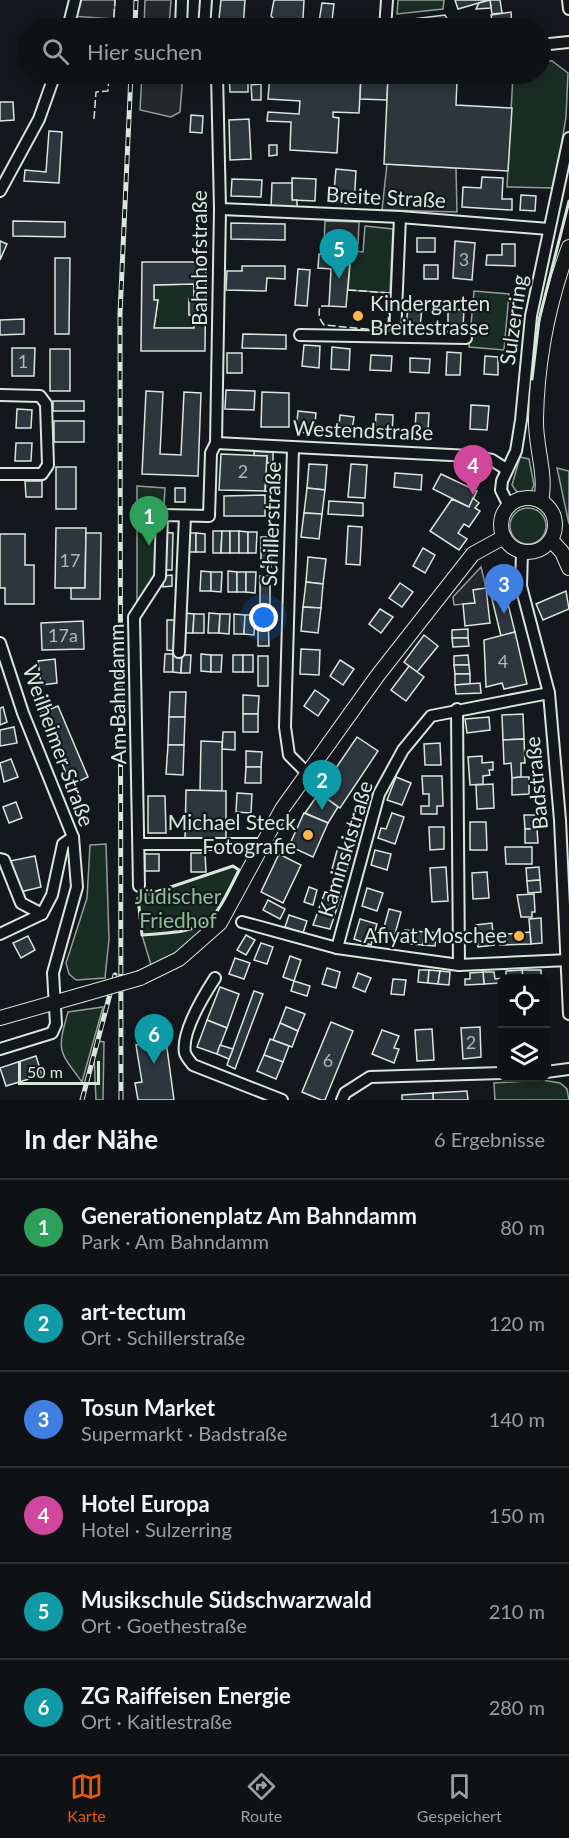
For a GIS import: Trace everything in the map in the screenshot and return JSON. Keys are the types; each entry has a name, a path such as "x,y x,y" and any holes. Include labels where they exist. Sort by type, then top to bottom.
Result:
{"main road":[{"path":"541,501 544,488 538,454 536,419 543,344 550,307 569,247"},
{"path":"522,499 541,501 550,509 555,518 556,528 551,540 537,551 522,552 510,545 504,537 502,520 509,506 522,499"},
{"path":"0,1018 140,978 179,959 220,923 261,844 307,773 473,554 504,537"},
{"path":"551,540 562,552 569,568"}],"street":[{"path":"70,18 75,0"},
{"path":"181,18 182,0"},
{"path":"205,18 206,0"},
{"path":"386,18 387,0"},
{"path":"567,0 569,9"},
{"path":"551,44 569,42"},
{"path":"0,191 39,118 51,84"},
{"name":"Bahnhofstraße","path":"216,443 220,209 217,84"},
{"name":"Sulzerring","path":"509,506 501,490 506,469 518,440 531,316 569,138"},
{"name":"Breite Straße","path":"220,209 400,217 549,229"},
{"path":"395,336 400,217"},
{"path":"300,335 466,338"},
{"path":"0,395 40,396 46,404 48,465 42,474 0,474"},
{"path":"179,652 184,516 209,516 211,453 216,443"},
{"name":"Westendstraße","path":"216,443 470,456 492,460 506,469"},
{"name":"Schillerstraße","path":"293,448 285,727 289,755 307,773"},
{"name":"Am Bahndamm","path":"139,886 134,617 160,577 162,515 184,516"},
{"name":"Badstraße","path":"522,552 521,586 549,693 569,960 569,1014"},
{"name":"Weilheimer Straße","path":"0,643 23,713 73,837 76,887 53,973 53,1004 56,1024 52,1033 0,1049"},
{"name":"Kaminskistraße","path":"337,948 379,794 403,750 431,716 457,709 549,693"},
{"path":"457,709 459,965"},
{"path":"0,934 42,914 52,895 63,844 73,837"},
{"path":"140,844 261,844"},
{"path":"0,859 4,860 21,903 42,914"},
{"path":"242,922 337,948 459,965 569,960"},
{"path":"215,978 200,1003 186,1038 185,1053 193,1065 282,1100"},
{"path":"551,1071 569,1069"},
{"path":"342,1100 345,1094 370,1077 497,1073"}],"green space":[{"path":"398,0 444,0 443,9 397,14"},
{"path":"552,61 568,73 566,117 554,188 507,187 512,84 551,84"},
{"path":"365,226 393,229 390,293 348,290 351,251 363,252"},
{"path":"194,284 194,299 189,299 189,315 194,315 194,328 154,328 158,300 154,300 154,285"},
{"path":"474,291 509,294 504,350 469,347"},
{"path":"520,457 529,459 534,485 531,492 523,495 512,485"},
{"path":"557,468 569,471 569,524"},
{"path":"137,486 165,488 160,577 145,600 137,601"},
{"path":"528,508 541,513 546,526 541,539 528,544 515,539 510,526 515,513"},
{"path":"106,844 109,939 105,978 76,980 69,974 66,963 87,898 90,845"},
{"name":"Jüdischer Friedhof","path":"233,866 239,870 212,920 177,955 151,965 142,935 138,898"},
{"path":"103,1007 82,1082 68,1063 62,1050 62,1035 68,1012"},
{"path":"98,1041 104,1042 103,1100 96,1100 94,1057"},
{"path":"494,1083 560,1083 567,1089 569,1100 495,1100"}],"shaded area":[{"path":"75,0 115,0 114,18 71,16"},
{"path":"145,0 171,0 170,18 144,18"},
{"path":"141,84 182,84 180,112 171,117 140,110"},
{"path":"387,164 456,168 457,212 382,210"},
{"path":"325,221 359,222 358,244 324,243"},
{"path":"481,567 486,588 474,590 475,603 454,605 453,597"}],"building":[{"path":"221,0 245,0 244,18 219,18"},
{"path":"274,0 304,0 303,18 273,18 271,16"},
{"path":"455,0 489,0 458,9"},
{"path":"490,0 500,0 502,13 492,14"},
{"path":"490,0 491,8 476,9 479,3"},
{"path":"322,3 334,4 332,18 320,18"},
{"path":"511,12 511,18 491,18 491,15"},
{"path":"445,15 447,18 421,18"},
{"path":"230,84 248,84 248,92 230,92"},
{"path":"261,84 261,100 252,100 251,85"},
{"path":"269,84 361,84 359,113 333,112 333,117 339,118 337,153 290,150 291,122 267,121 268,112 299,114 300,101 268,99"},
{"path":"361,84 388,84 387,100 360,99"},
{"path":"388,84 457,84 456,105 512,108 508,171 384,164"},
{"path":"0,102 13,102 14,120 0,121"},
{"path":"191,115 203,116 202,133 190,132"},
{"path":"249,119 251,159 230,160 229,120"},
{"path":"49,131 62,132 59,183 24,181 25,170 46,172"},
{"path":"269,145 277,145 277,155 269,156"},
{"path":"336,169 356,171 354,204 333,202"},
{"path":"482,177 503,178 502,199 512,199 512,210 462,207 463,187 481,188"},
{"path":"292,178 316,179 315,201 292,200"},
{"path":"232,179 262,180 261,197 231,196"},
{"path":"272,183 292,183 292,200 297,200 297,208 271,208"},
{"path":"521,195 536,196 535,211 520,210"},
{"path":"13,221 65,222 65,237 13,236"},
{"path":"231,223 285,224 285,240 231,239"},
{"path":"417,238 435,238 435,252 417,252"},
{"path":"0,241 7,244 0,260"},
{"path":"455,241 475,243 472,280 453,278"},
{"path":"502,244 515,244 515,266 486,265 487,255 502,255"},
{"path":"332,250 351,251 346,307 329,306 331,269 318,268 319,254 332,255"},
{"path":"55,258 70,258 69,334 55,334"},
{"path":"142,262 206,262 205,351 141,351","holes":["194,284 194,299 189,299 189,315 194,315 194,328 154,328 158,300 154,300 154,285"]},
{"path":"424,265 438,265 438,279 424,279"},
{"path":"242,266 285,266 285,279 267,278 266,291 226,290 227,271 242,271"},
{"path":"298,269 310,270 307,306 295,305"},
{"path":"408,308 422,309 420,326 406,325"},
{"path":"448,309 464,310 463,327 448,327"},
{"path":"24,319 24,334 0,335 0,320"},
{"path":"243,334 286,335 286,349 242,348"},
{"path":"304,345 320,346 319,368 302,366"},
{"path":"332,347 350,349 349,370 331,369"},
{"path":"12,348 35,348 34,376 12,376"},
{"path":"50,349 70,349 70,391 50,391"},
{"path":"447,352 461,353 460,375 446,375"},
{"path":"227,353 242,353 242,373 227,373"},
{"path":"371,355 392,356 391,371 370,370"},
{"path":"485,356 498,357 498,375 484,374"},
{"path":"410,358 430,359 429,373 410,372"},
{"path":"226,390 255,391 254,410 225,409"},
{"path":"146,391 163,392 160,454 181,455 184,392 201,393 198,476 142,474"},
{"path":"262,392 289,393 289,427 261,427"},
{"path":"53,401 84,401 84,411 53,411"},
{"path":"471,405 489,406 487,430 470,429"},
{"path":"17,409 32,410 31,428 16,428"},
{"path":"298,411 316,413 314,433 296,432"},
{"path":"416,413 429,413 428,430 415,430"},
{"path":"376,414 393,415 392,437 375,436"},
{"path":"340,415 354,417 351,437 338,435"},
{"path":"54,421 84,421 84,442 54,442"},
{"path":"16,443 32,443 31,461 15,461"},
{"path":"254,451 273,452 273,463 267,463 267,456 254,456"},
{"path":"221,454 267,456 265,491 219,490"},
{"path":"309,464 327,465 325,490 307,488"},
{"path":"351,464 367,465 365,498 348,497"},
{"path":"56,467 76,467 76,509 56,509"},
{"path":"395,473 422,475 421,490 394,487"},
{"path":"441,474 477,491 469,507 433,489"},
{"path":"266,480 277,481 276,492 265,491"},
{"path":"25,481 42,481 42,497 26,497"},
{"path":"175,488 185,488 185,502 175,502"},
{"path":"307,488 325,490 322,514 304,513"},
{"path":"265,495 265,516 224,516 224,496"},
{"path":"473,498 479,503 475,508 480,511 469,527 464,524 458,533 467,539 459,550 430,531 452,499 469,507"},
{"path":"329,501 363,503 363,516 328,514"},
{"path":"304,513 322,514 319,539 301,537"},
{"path":"348,526 362,527 360,565 346,564"},
{"path":"56,528 86,528 85,588 55,588"},
{"path":"213,531 222,531 221,553 213,553"},
{"path":"222,531 230,531 230,553 221,553"},
{"path":"230,531 239,531 239,553 230,553"},
{"path":"239,531 248,532 248,553 239,553"},
{"path":"162,532 173,533 172,570 162,570"},
{"path":"248,532 257,532 256,553 248,553"},
{"path":"86,533 101,533 100,599 71,599 71,588 85,588"},
{"path":"186,533 196,533 196,552 186,552"},
{"path":"196,533 205,534 205,552 196,552"},
{"path":"0,534 25,534 25,565 34,565 34,604 5,604 5,588 0,588"},
{"path":"261,537 271,537 271,567 261,567"},
{"path":"423,548 435,555 425,573 413,566"},
{"path":"308,557 326,559 323,584 306,582"},
{"path":"201,571 211,572 211,591 200,591"},
{"path":"228,571 237,572 237,592 228,592"},
{"path":"211,572 222,572 221,592 211,591"},
{"path":"237,572 246,572 246,592 237,592"},
{"path":"246,572 256,572 255,593 246,592"},
{"path":"172,575 172,586 163,587 163,576"},
{"path":"260,576 270,576 270,606 260,606"},
{"path":"306,582 323,584 321,608 303,607"},
{"path":"400,583 413,592 402,607 389,598"},
{"path":"486,588 490,623 465,626 463,604 475,603 473,590"},
{"path":"566,591 569,609 543,620 536,604"},
{"path":"505,592 515,632 501,636 491,595"},
{"path":"303,607 321,608 318,633 301,631"},
{"path":"380,609 393,617 381,633 369,624"},
{"path":"184,613 194,614 193,633 183,633"},
{"path":"209,613 220,614 219,633 208,633"},
{"path":"194,614 204,614 204,633 193,633"},
{"path":"220,614 230,614 229,634 219,633"},
{"path":"234,614 245,615 244,634 234,634"},
{"path":"245,615 255,615 254,635 244,634"},
{"path":"258,616 268,616 269,646 258,646"},
{"path":"167,620 176,620 176,651 167,650"},
{"path":"83,621 84,649 42,650 41,623"},
{"path":"468,629 468,638 452,638 452,630"},
{"path":"515,632 527,684 504,689 502,683 486,687 484,640"},
{"path":"424,635 438,646 417,672 404,662"},
{"path":"452,638 468,638 469,646 453,647"},
{"path":"301,649 320,650 319,675 300,674"},
{"path":"165,654 173,654 173,672 164,672"},
{"path":"173,654 182,655 181,673 173,672"},
{"path":"201,654 211,655 211,672 201,671"},
{"path":"182,655 191,655 190,673 181,673"},
{"path":"211,655 222,655 221,672 211,672"},
{"path":"233,655 243,655 243,672 233,672"},
{"path":"243,655 253,655 253,672 243,672"},
{"path":"468,655 469,665 454,665 454,656"},
{"path":"258,656 268,656 268,686 258,686"},
{"path":"55,659 57,683 41,685 38,661"},
{"path":"340,660 354,669 343,685 330,676"},
{"path":"454,665 469,665 470,674 455,674"},
{"path":"409,666 424,677 406,701 391,690"},
{"path":"455,674 470,674 470,684 455,685"},
{"path":"480,683 481,693 456,694 455,685"},
{"path":"315,690 329,700 318,716 304,706"},
{"path":"170,692 186,692 185,717 169,717"},
{"path":"243,695 259,696 258,714 243,714"},
{"path":"58,706 88,777 71,785 41,713"},
{"path":"3,707 7,722 0,725 0,708"},
{"path":"243,714 258,714 258,732 243,732"},
{"path":"523,714 524,739 503,740 502,715"},
{"path":"169,717 185,717 184,745 168,745"},
{"path":"489,717 490,730 467,733 465,719"},
{"path":"14,727 17,743 0,746 0,730"},
{"path":"223,732 235,732 235,750 222,749"},
{"path":"357,737 378,751 340,808 319,793"},
{"path":"524,739 525,763 521,763 521,777 512,778 511,763 504,764 503,740"},
{"path":"201,741 222,742 222,791 200,791"},
{"path":"440,743 441,765 425,765 424,744"},
{"path":"168,745 184,745 183,775 166,774"},
{"path":"246,751 262,752 261,767 246,767"},
{"path":"482,756 482,763 493,762 493,770 489,770 490,775 483,776 483,784 470,785 468,757"},
{"path":"11,759 18,777 4,782 0,763"},
{"path":"246,767 261,767 261,783 245,783"},
{"path":"422,776 442,776 443,806 437,806 437,814 421,814 421,806 429,806 429,794 423,794"},
{"path":"396,777 411,783 402,805 387,800"},
{"path":"529,777 529,794 512,795 512,778"},
{"path":"493,784 494,808 477,809 476,785"},
{"path":"186,790 226,791 226,840 185,840"},
{"path":"237,793 252,794 251,813 236,812"},
{"path":"319,793 338,807 328,823 305,813"},
{"path":"148,796 165,796 166,833 148,833"},
{"path":"16,802 22,818 9,823 3,807"},
{"name":"Michael Steck Fotografie","path":"304,813 328,823 313,857 289,846"},
{"path":"392,813 404,817 395,844 378,838 381,828 386,829"},
{"path":"524,815 537,815 537,829 525,829"},
{"path":"470,822 486,822 487,850 470,850"},
{"path":"429,827 444,827 444,849 430,850"},
{"path":"525,829 537,829 538,843 525,843"},
{"path":"338,847 352,851 346,873 332,869"},
{"path":"505,847 532,847 532,864 506,864"},
{"path":"375,850 391,854 387,870 371,865"},
{"path":"191,853 205,853 206,872 191,872"},
{"path":"145,854 159,854 159,871 145,871"},
{"path":"279,854 301,865 283,903 261,892"},
{"path":"35,856 41,887 16,893 10,861"},
{"path":"446,867 448,901 432,902 430,868"},
{"path":"539,867 540,880 527,881 526,868"},
{"path":"487,872 489,898 473,899 472,873"},
{"path":"540,880 541,892 528,893 527,881"},
{"path":"309,887 317,890 313,905 304,902"},
{"path":"367,888 383,893 377,911 362,906"},
{"path":"325,892 341,896 330,929 313,925"},
{"path":"534,894 535,912 532,912 532,917 521,917 517,895"},
{"path":"268,900 285,909 280,919 263,910"},
{"path":"389,909 401,912 395,934 383,931"},
{"path":"289,915 307,921 303,933 285,927"},
{"path":"541,918 542,943 531,944 529,919"},
{"path":"360,919 377,924 371,945 354,939"},
{"path":"492,923 494,945 478,947 476,925"},
{"path":"405,930 425,932 423,945 411,944 412,937 404,936"},
{"path":"425,932 442,933 441,938 436,938 435,946 423,945"},
{"name":"Afiyat Moschee","path":"530,932 531,944 500,945 499,940 507,939 507,934"},
{"path":"246,935 255,940 246,955 237,950"},
{"path":"28,936 35,950 21,958 13,943"},
{"path":"261,943 273,947 267,964 254,960"},
{"path":"290,956 301,960 294,981 283,977"},
{"path":"235,958 250,963 244,979 229,974"},
{"path":"327,968 340,972 336,988 322,984"},
{"path":"419,970 429,970 428,983 418,982"},
{"path":"429,970 440,971 438,984 428,983"},
{"path":"522,970 541,970 541,974 522,974"},
{"path":"522,970 522,974 506,974 506,971"},
{"path":"440,971 450,972 449,985 438,984"},
{"path":"483,972 494,972 497,983 484,984"},
{"path":"483,972 484,984 465,985 465,979 470,979 470,973"},
{"path":"358,973 371,978 365,992 353,987"},
{"path":"393,979 406,980 404,995 391,994"},
{"path":"294,981 310,986 307,996 291,991"},
{"path":"220,987 239,994 227,1028 207,1020"},
{"path":"254,991 263,994 235,1069 227,1065"},
{"path":"286,1007 305,1014 298,1031 280,1023"},
{"path":"207,1020 227,1028 217,1054 197,1047"},
{"path":"331,1022 353,1031 325,1100 321,1100 302,1092"},
{"path":"280,1023 298,1031 292,1047 273,1040"},
{"path":"480,1027 481,1057 463,1059 461,1028"},
{"path":"432,1029 434,1060 417,1061 415,1030"},
{"path":"382,1030 399,1036 394,1048 399,1049 394,1063 372,1054"},
{"path":"270,1039 289,1046 283,1062 264,1055"},
{"path":"166,1041 174,1100 138,1100 135,1083 142,1082 136,1045"},
{"path":"220,1045 233,1049 229,1059 217,1054"},
{"path":"264,1055 283,1062 276,1079 257,1071"},
{"path":"36,1056 42,1075 6,1086 0,1068"},
{"path":"467,1091 468,1100 433,1100 433,1093"},
{"path":"433,1093 433,1100 402,1100 402,1095"}],"railway":[{"path":"135,18 136,0"},
{"path":"121,1100 120,314 131,84"},
{"path":"82,1100 115,975"}],"fence":[{"path":"114,18 115,0"},
{"path":"94,119 96,92 108,91 108,84"},
{"path":"329,306 320,306 319,316 324,325 377,330 378,325 388,326 390,293 348,290"}],"wall":[{"path":"532,379 539,320 569,201"},
{"path":"233,866 239,870 221,905 205,923 181,931 142,935 138,898 233,866"}],"place":[{"name":"Musikschule Südschwarzwald","path":"339,279"},
{"name":"Kindergarten Breitestrasse","path":"358,316"},
{"name":"Hotel Europa","path":"473,495"},
{"name":"Generationenplatz Am Bahndamm","path":"149,546"},
{"name":"Tosun Market","path":"504,614"},
{"name":"art-tectum","path":"322,810"},
{"name":"Michael Steck Fotografie","path":"308,835"},
{"name":"Afiyat Moschee","path":"519,936"},
{"name":"ZG Raiffeisen Energie","path":"154,1064"}]}
